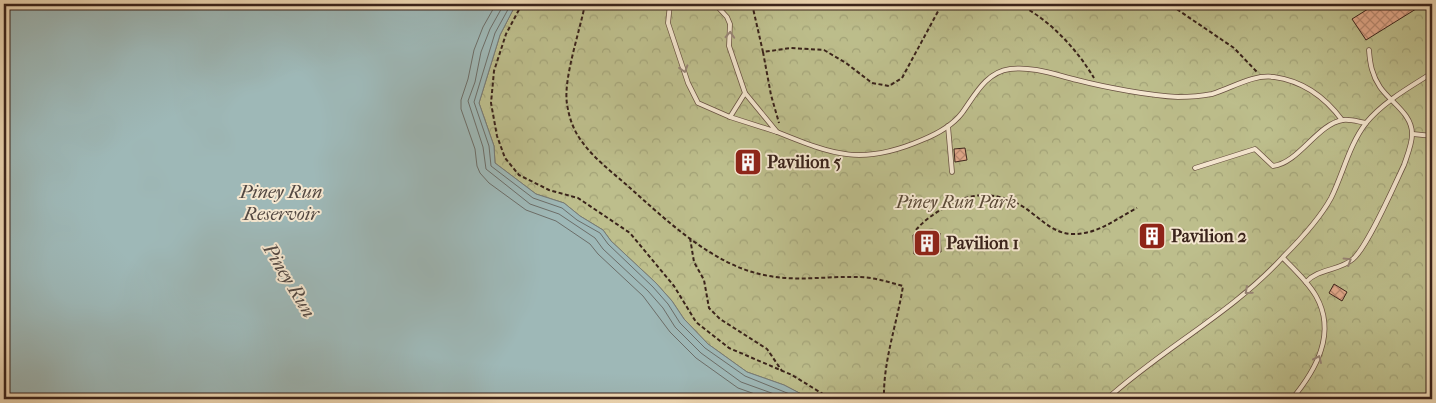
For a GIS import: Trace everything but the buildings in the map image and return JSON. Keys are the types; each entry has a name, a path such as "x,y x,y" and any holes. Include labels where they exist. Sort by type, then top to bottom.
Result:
{"lane":[{"path":"670,4 668,23 692,95 698,103 730,117 838,154 858,156 890,153 936,134 961,114 987,80 996,72 1010,68 1026,69 1097,84 1177,97 1210,94 1262,77 1287,80 1318,93 1331,105 1342,120"},
{"path":"714,4 727,17 730,24 729,46 745,93 777,132"},
{"path":"1306,282 1313,274 1344,264 1360,252 1404,165 1413,134 1408,119 1381,89 1375,78 1370,66 1369,50"},
{"path":"1107,399 1129,380 1239,299 1283,258 1330,199 1366,123 1392,100 1432,73"},
{"path":"730,117 745,93"},
{"path":"1195,168 1256,150 1273,166 1277,166 1290,158 1315,137 1342,120 1366,123"},
{"path":"948,126 952,172"},
{"path":"1413,134 1432,136"},
{"path":"1283,258 1306,282 1323,311 1325,336 1321,353 1312,373 1292,399"}],"path":[{"path":"522,4 506,34 494,70 491,103 497,136 505,158 519,174 550,190 578,198 630,233 674,286 696,322 729,348 782,371 822,392 831,399"},
{"path":"585,4 568,80 566,102 572,125 580,139 596,158 690,238 741,268 762,275 784,278 859,277 882,280 903,286 887,367 884,399"},
{"path":"752,4 771,95 782,134"},
{"path":"763,52 791,48 824,50 846,63 872,83 888,86 902,78 942,4"},
{"path":"1018,4 1030,10 1066,40 1097,84"},
{"path":"1173,4 1178,10 1234,48 1262,77"},
{"path":"916,230 937,212 960,199 975,194 1007,199 1024,207 1048,226 1071,234 1100,229 1137,208"},
{"path":"690,238 694,262 704,280 709,308 720,319 767,349 782,371"}],"green space":[{"name":"Piney Run Park","path":"516,4 1432,4 1432,399 811,399 784,385 747,372 708,344 684,319 672,301 656,283 611,241 603,230 580,216 564,203 536,194 495,163 494,146 479,103 500,35"}],"water":[{"name":"Piney Run Reservoir","path":"4,4 516,4 500,35 479,103 494,146 495,163 536,194 564,203 580,216 603,230 611,241 656,283 672,301 684,319 708,344 747,372 784,385 811,399 8,399 4,397"}],"place":[{"name":"Pavilion 5","path":"748,162"},
{"name":"Pavilion 2","path":"1152,236"},
{"name":"Pavilion 1","path":"927,243"}],"water label":[{"name":"Piney Run","path":"290,280"}]}
